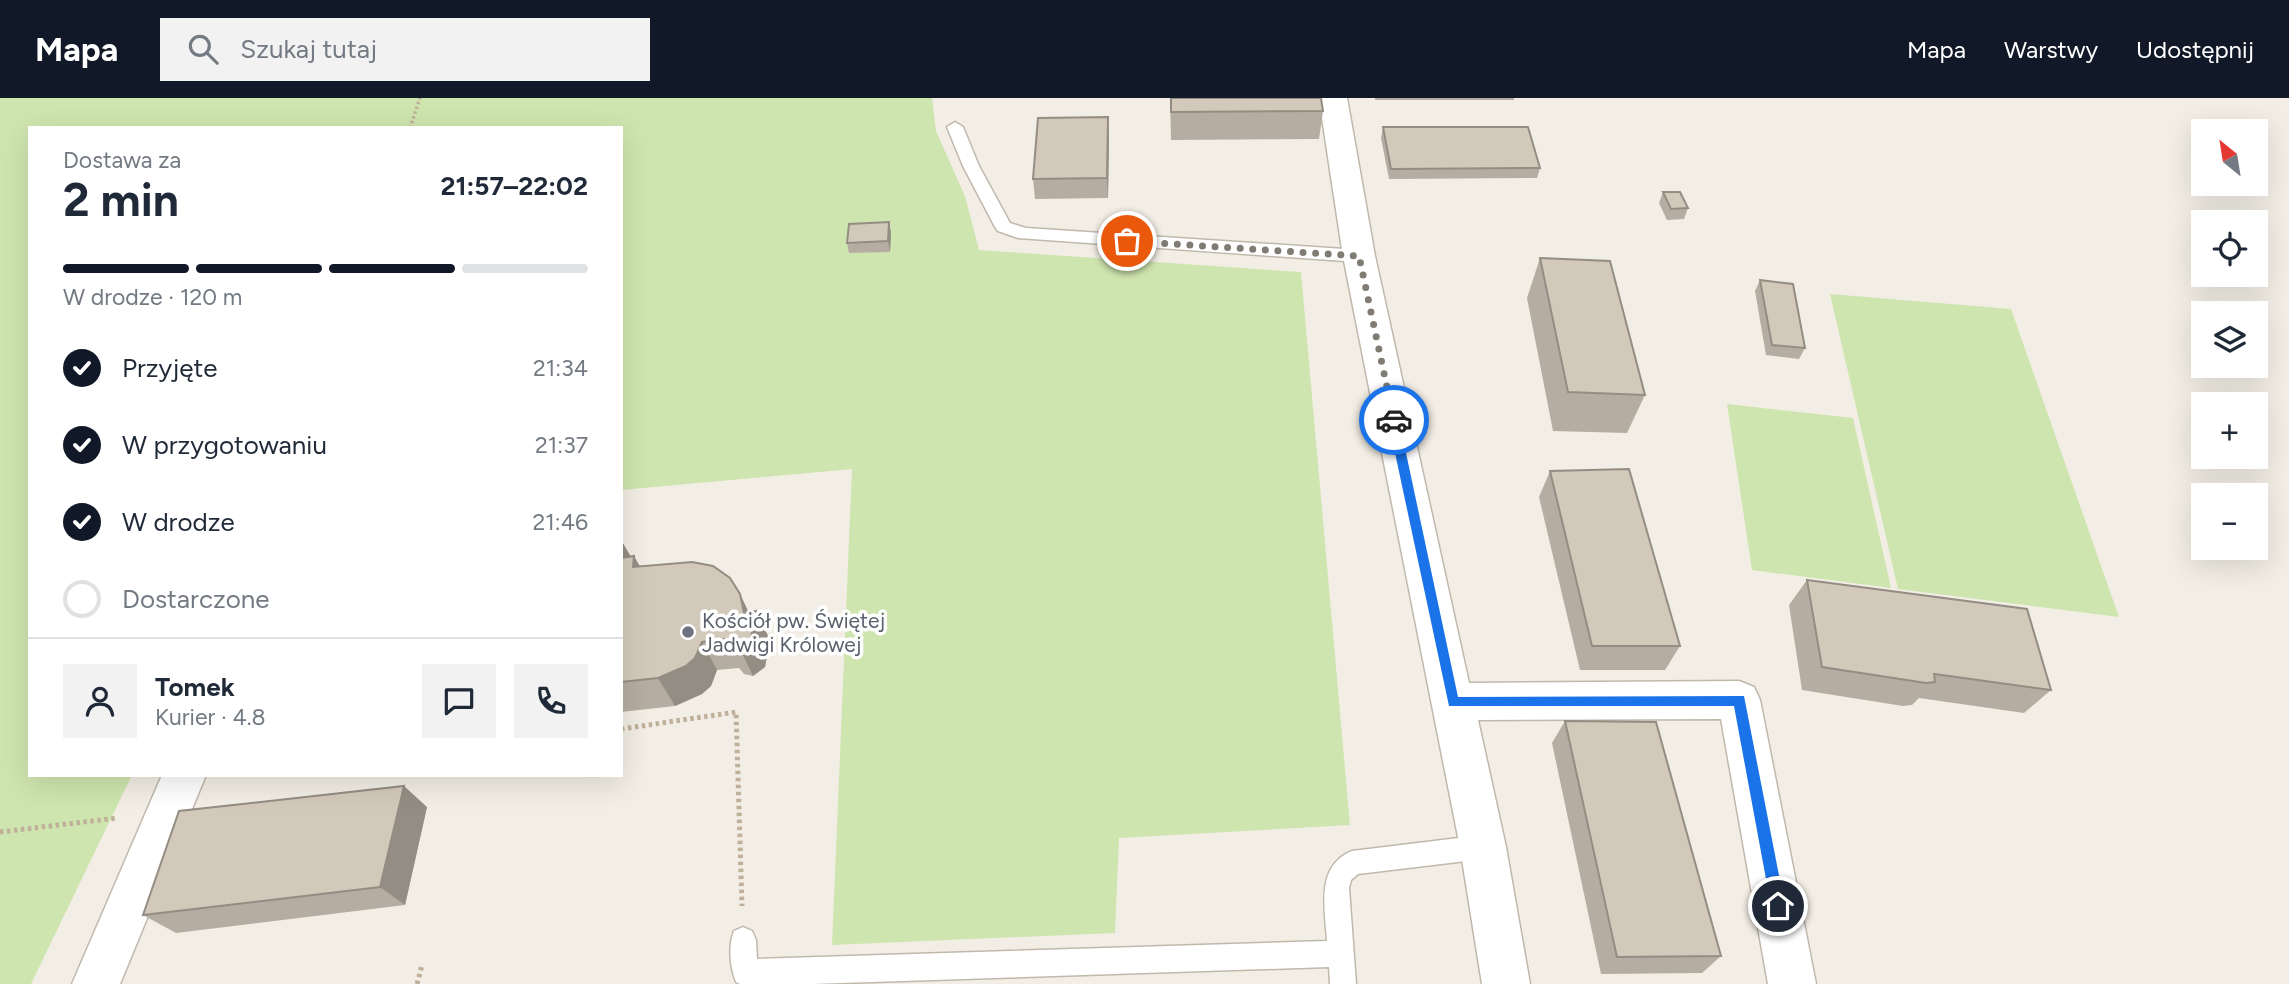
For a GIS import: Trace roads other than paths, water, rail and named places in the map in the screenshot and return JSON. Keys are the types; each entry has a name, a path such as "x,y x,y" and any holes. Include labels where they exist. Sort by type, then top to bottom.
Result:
{"street":[{"path":"1333,98 1359,256 1483,846 1506,984"},
{"path":"1453,702 1739,700 1792,984"},
{"path":"96,984 177,793"}],"lane":[{"path":"955,127 971,166 1004,227 1024,234 1359,256"},
{"path":"1343,984 1336,888 1341,873 1352,863 1483,846"},
{"path":"743,940 745,974 1339,954"}],"place":[{"name":"Kościół pw. Świętej Jadwigi Królowej","path":"688,632"}]}
